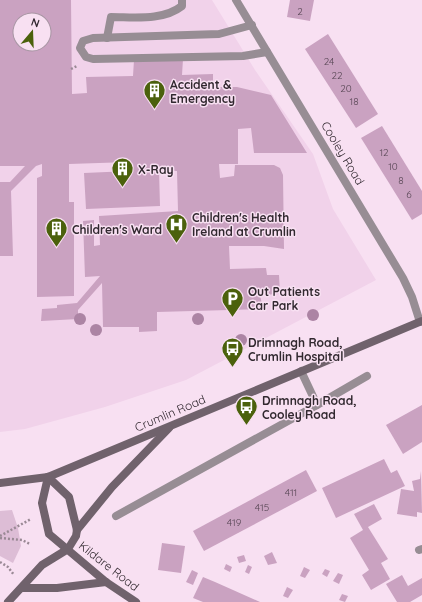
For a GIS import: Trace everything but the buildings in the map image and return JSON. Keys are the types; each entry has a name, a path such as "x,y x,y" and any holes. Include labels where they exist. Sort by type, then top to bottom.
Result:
{"main road":[{"name":"Crumlin Road","path":"0,483 48,477 421,322"},
{"path":"77,530 112,487 170,426"},
{"path":"8,602 42,565 68,549 76,536 77,530 69,497 48,477"},
{"name":"Kildare Road","path":"48,477 42,503 49,534 106,582 136,602"},
{"path":"22,588 57,588 106,582"}],"street":[{"path":"107,38 110,18 148,17 173,13 182,6 182,0"},
{"name":"Cooley Road","path":"236,0 403,278 421,322"},
{"path":"252,25 219,34 93,38 83,41 80,48 83,55 93,59 175,59 243,56 267,52"},
{"path":"301,371 317,405"},
{"path":"116,516 367,376"}],"path":[{"path":"0,537 31,519"},
{"path":"0,537 22,540 30,544"},
{"path":"0,562 8,568 22,588"}],"shaded area":[{"name":"Children's Health Ireland at Crumlin","path":"0,0 212,0 255,70 313,154 333,209 376,280 186,380 105,407 25,429 0,432"},
{"path":"12,510 18,528 21,546 13,563 0,556 0,511"}],"place":[{"name":"Accident & Emergency","path":"154,110"},
{"name":"X-Ray","path":"122,188"},
{"name":"Children's Health Ireland at Crumlin","path":"177,244"},
{"name":"Children's Ward","path":"56,248"},
{"name":"Out Patients Car Park","path":"232,318"},
{"name":"Drimnagh Road, Crumlin Hospital","path":"232,368"},
{"name":"Drimnagh Road, Cooley Road","path":"246,426"}]}
